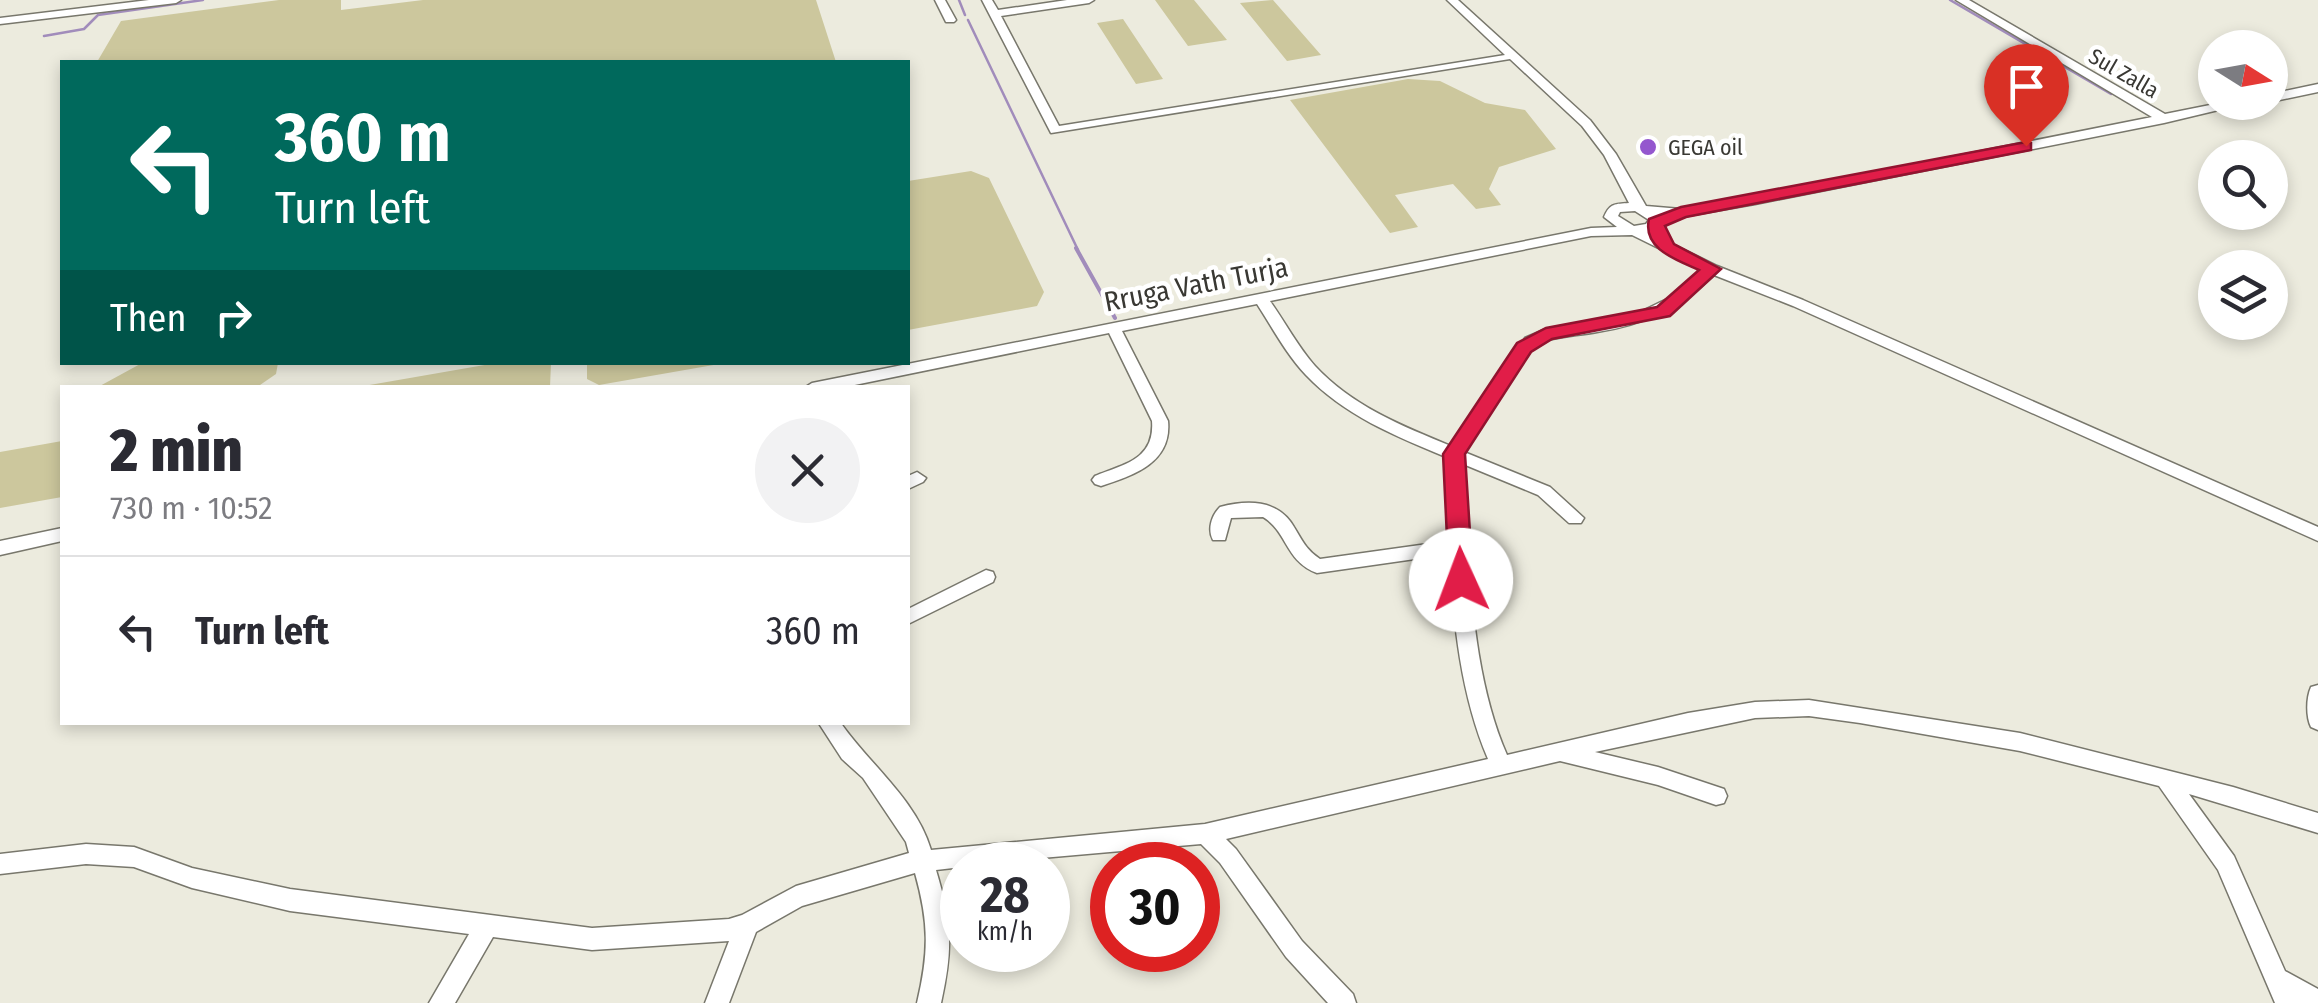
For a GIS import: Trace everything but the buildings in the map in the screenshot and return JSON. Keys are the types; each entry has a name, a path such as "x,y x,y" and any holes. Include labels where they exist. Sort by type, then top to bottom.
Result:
{"street":[{"path":"0,22 176,0"},
{"path":"940,0 950,20"},
{"path":"987,0 1055,130 1504,58"},
{"path":"994,14 1089,0"},
{"path":"1442,0 1566,116 1598,154 1616,190 1613,212 1631,229 1712,269 1798,303 2318,534"},
{"path":"1452,0 1586,123 1610,154 1667,248"},
{"name":"Sul Zalla","path":"1961,0 2164,119"},
{"path":"2288,94 2318,88"},
{"name":"Rruga Vath Turja","path":"827,385 1590,232 1631,229 1681,213 2198,112"},
{"name":"Rruga Vath Turja","path":"1590,232 1613,212 1642,208 1681,213"},
{"path":"1502,767 1486,731 1462,613 1454,454 1530,342 1546,334 1656,315 1678,302 1712,269"},
{"path":"1262,300 1308,368 1343,402 1362,414 1544,491 1575,518"},
{"path":"1101,480 1148,461 1164,436 1114,329"},
{"path":"1219,535 1221,518 1226,512 1268,512 1286,523 1300,554 1317,566 1461,546"},
{"path":"0,548 60,535"},
{"path":"910,616 986,577"},
{"path":"2318,693 2318,721"},
{"path":"0,864 86,854 134,857 192,878 290,900 592,939 730,930 836,881 922,861 1205,834 1688,722 1756,710 1808,708 1992,736 2234,796 2318,823"},
{"path":"830,725 849,753 870,772 916,838 936,907 940,958 929,1003"},
{"path":"1562,754 1658,776 1716,796"},
{"path":"2167,781 2226,863 2256,939 2283,991 2318,1002"},
{"path":"1205,834 1228,856 1294,949 1344,1003"},
{"path":"717,1003 747,925"},
{"path":"440,1003 486,928"}],"shaded area":[{"path":"279,0 341,0 341,10 423,0 816,0 835,60 98,60 121,21"},
{"path":"1155,0 1194,0 1227,40 1188,46"},
{"path":"1273,0 1321,55 1287,61 1240,3"},
{"path":"1123,19 1163,79 1136,84 1097,23"},
{"path":"1408,79 1440,81 1485,103 1525,110 1556,149 1499,167 1489,189 1501,205 1476,209 1453,184 1395,195 1418,227 1390,233 1290,100"},
{"path":"971,171 989,178 1044,292 1037,306 910,330 910,181"},
{"path":"138,365 278,365 276,374 260,385 102,385"},
{"path":"484,365 551,365 550,385 370,385"},
{"path":"587,365 714,365 599,385 587,379"},
{"path":"60,441 60,497 0,508 0,452"}],"waterway":[{"path":"44,36 84,29 98,15 203,0"},
{"path":"959,0 965,15"},
{"path":"1950,0 2111,94"},
{"path":"968,20 1078,250"},
{"path":"1076,248 1115,318"}],"place":[{"name":"GEGA oil","path":"1648,147"}],"route":[{"path":"1461,580 1454,454 1524,348 1546,334 1664,312 1712,269 1667,248 1654,226 1656,223 1681,213 2026,146"}]}
